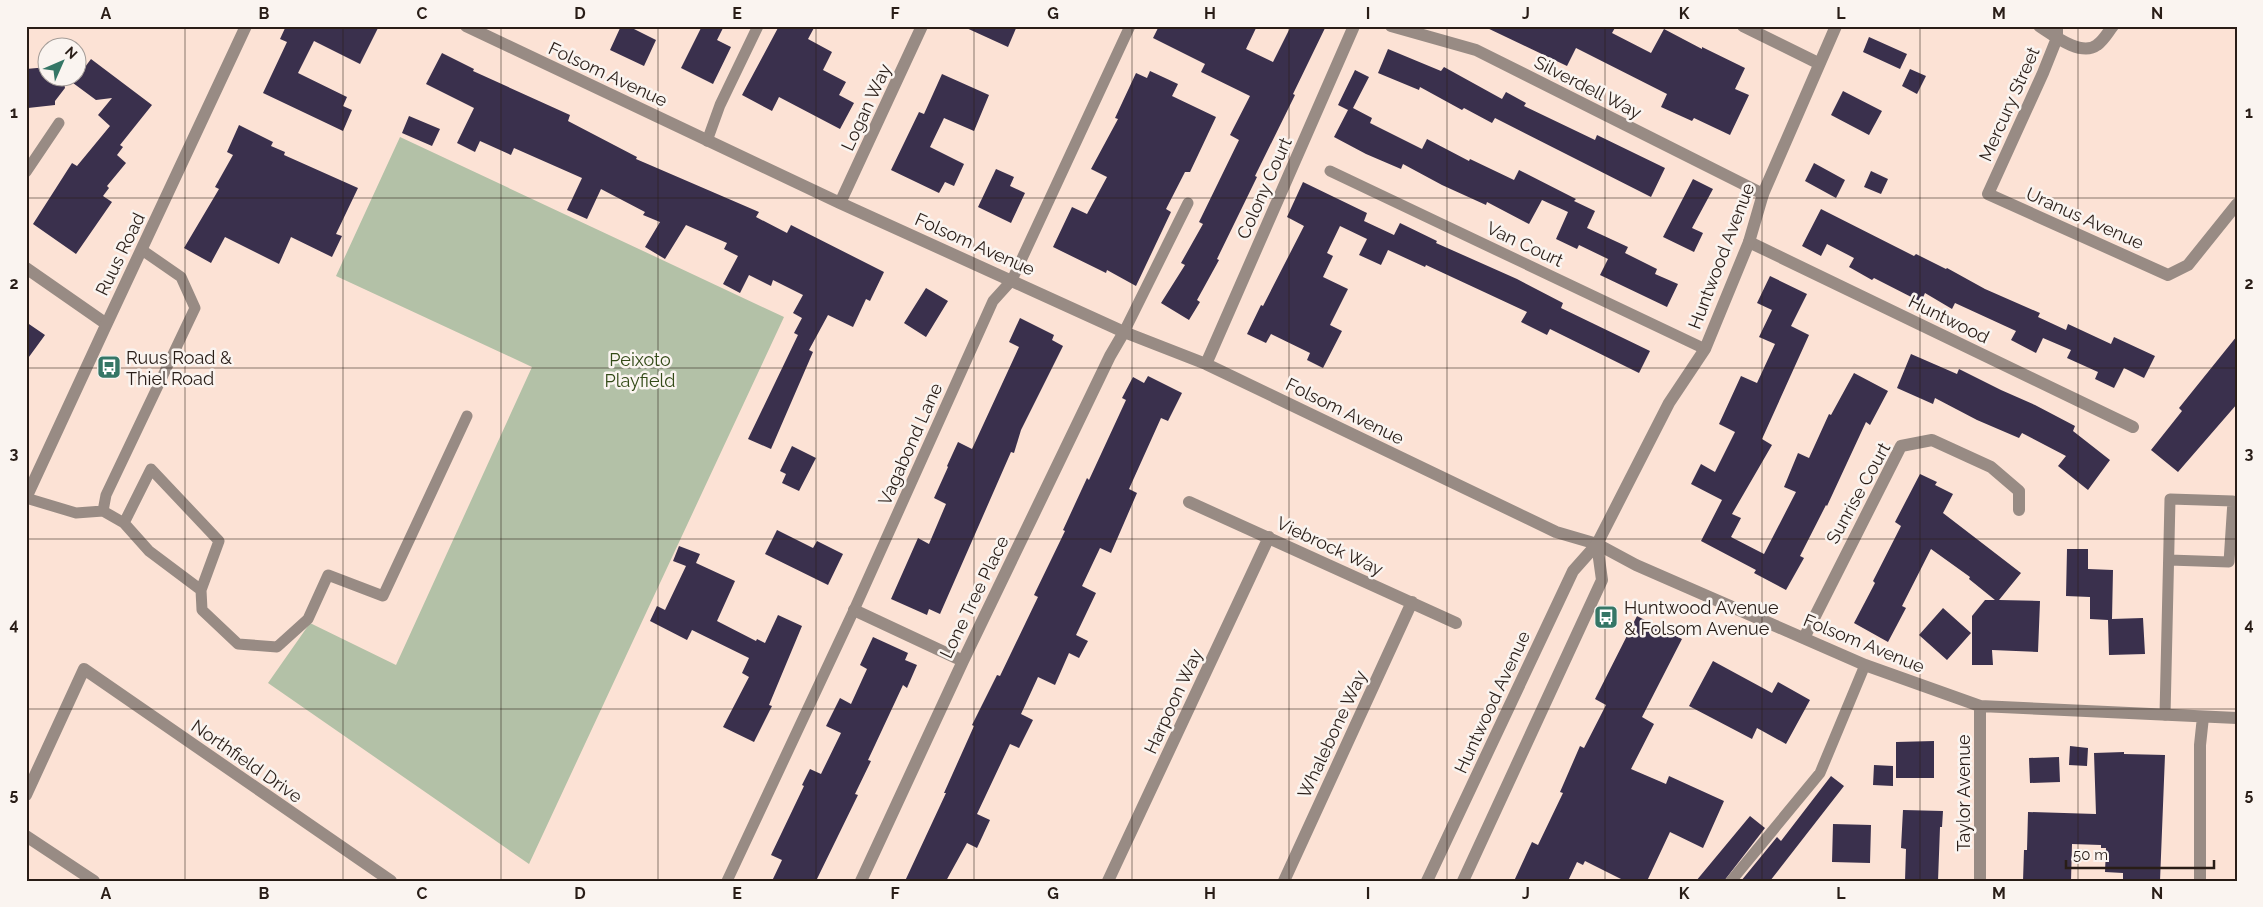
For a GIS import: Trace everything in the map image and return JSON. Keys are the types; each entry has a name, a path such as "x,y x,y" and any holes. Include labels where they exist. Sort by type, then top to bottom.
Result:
{"street":[{"name":"Ruus Road","path":"26,498 105,323 142,250 246,26"},
{"name":"Folsom Avenue","path":"466,26 840,203 1124,332 1206,364 1556,532 1597,544 1636,565 1865,665 1980,706 2237,718"},
{"name":"Logan Way","path":"840,203 922,26"},
{"name":"Colony Court","path":"1206,364 1354,26"},
{"name":"Silverdell Way","path":"1391,26 1476,50 1763,194"},
{"path":"1744,26 1818,63"},
{"name":"Huntwood Avenue","path":"1427,881 1573,571 1597,544 1669,403 1705,350 1749,242 1763,194 1818,63 1836,26"},
{"path":"2039,26 2057,32 2082,49 2096,46 2113,26"},
{"name":"Mercury Street","path":"1988,194 2057,32"},
{"name":"Uranus Avenue","path":"1988,194 2168,275 2188,265 2237,204"},
{"name":"Huntwood","path":"1749,242 2133,427"},
{"path":"26,268 105,323"},
{"name":"Lone Tree Place","path":"861,881 963,661 1110,356 1124,332"},
{"name":"Sunrise Court","path":"1804,638 1901,446 1932,440 1991,467 2019,491 2019,510"},
{"name":"Viebrock Way","path":"1189,502 1456,622"},
{"name":"Harpoon Way","path":"1108,881 1269,537"},
{"path":"1463,881 1602,580 1597,544"},
{"name":"Whalebone Way","path":"1284,881 1412,602"},
{"path":"854,610 963,661"},
{"name":"Northfield Drive","path":"26,795 84,669 391,881"},
{"name":"Taylor Avenue","path":"1980,706 1980,881"},
{"path":"2200,881 2200,745 2203,717"},
{"path":"26,836 94,881"}],"lane":[{"path":"707,140 720,105 758,26"},
{"name":"Vagabond Lane","path":"727,881 854,610 993,301 1012,280 1130,26"},
{"path":"26,172 59,123"},
{"name":"Van Court","path":"1330,171 1705,350"},
{"path":"1124,332 1188,203"},
{"path":"103,511 106,495 195,308 181,277 142,250"},
{"path":"124,524 151,469 218,541 201,590 202,610 238,644 277,647 308,618 328,575 383,596 467,416"},
{"path":"26,498 76,512 103,511 124,524 149,551 201,590"},
{"path":"2166,715 2170,499 2233,501 2230,562 2169,560"},
{"path":"1731,881 1820,772 1865,665"}],"green space":[{"name":"Peixoto Playfield","path":"400,137 784,317 529,864 268,683 310,623 396,665 532,367 336,276"}],"building":[{"path":"286,26 379,26 360,64 314,41 298,73 347,97 343,106 352,110 343,131 263,93 287,42 280,39"},
{"path":"621,26 628,26 656,40 644,66 610,50"},
{"path":"702,26 724,26 717,40 731,47 713,84 681,68"},
{"path":"779,26 815,26 808,39 832,52 823,70 846,82 839,95 854,103 840,129 779,97 772,111 742,95"},
{"path":"962,26 1017,26 1008,47"},
{"path":"1159,26 1257,26 1246,49 1273,62 1291,26 1326,26 1217,259 1219,260 1197,300 1200,302 1189,320 1161,303 1185,265 1181,263 1203,224 1199,222 1239,140 1230,135 1250,96 1201,72 1205,64 1153,38"},
{"path":"1483,26 1616,26 1612,33 1651,53 1664,29 1702,49 1702,47 1745,68 1735,89 1749,95 1730,135 1694,118 1692,121 1661,107 1667,94 1576,48 1567,66"},
{"path":"1869,37 1907,54 1900,69 1863,52"},
{"path":"1388,49 1441,71 1444,67 1502,99 1506,92 1526,103 1524,106 1595,140 1597,135 1665,168 1651,197 1495,118 1492,123 1464,108 1462,110 1420,87 1419,90 1378,73"},
{"path":"442,53 474,69 473,71 570,115 568,121 637,157 636,159 759,212 756,217 787,233 791,225 884,272 870,301 866,299 853,327 828,315 809,350 813,352 771,449 748,439 798,335 794,333 802,318 793,313 803,295 773,280 771,286 749,275 740,293 723,284 738,256 724,249 727,243 686,225 665,259 645,247 660,222 643,215 645,212 601,189 587,219 567,210 582,178 514,148 511,155 480,141 475,152 457,143 474,108 426,84"},
{"path":"91,59 152,105 120,145 123,147 117,155 126,163 107,186 109,188 103,196 112,202 76,254 33,224 72,163 77,166 110,126 98,115 112,98 96,100 80,88 88,88 88,63"},
{"path":"38,68 38,88 65,88 55,101 55,105 28,108 26,69"},
{"path":"1910,69 1926,76 1917,94 1902,86"},
{"path":"1355,70 1369,77 1353,108 1372,118 1370,123 1422,149 1427,139 1469,161 1470,159 1514,180 1519,170 1576,199 1574,201 1595,211 1587,228 1628,247 1625,253 1657,269 1655,274 1678,284 1667,307 1600,275 1608,259 1579,245 1577,249 1556,239 1568,212 1542,200 1529,224 1487,202 1486,205 1442,185 1403,164 1401,169 1366,154 1334,137 1348,110 1338,105"},
{"path":"1150,71 1178,84 1172,96 1216,117 1190,172 1185,172 1166,209 1171,212 1136,286 1107,270 1106,273 1053,247 1072,207 1087,214 1107,177 1091,169 1118,119 1115,118 1136,73 1147,78"},
{"path":"942,74 989,95 974,131 944,118 930,147 964,164 954,186 945,182 939,193 891,170 919,112 924,114"},
{"path":"1843,91 1882,111 1869,135 1831,115"},
{"path":"409,116 440,129 432,146 402,133"},
{"path":"239,125 273,142 271,146 285,152 284,155 358,188 336,234 342,236 332,257 291,237 279,264 225,237 211,263 184,248 219,189 215,187 233,155 227,152"},
{"path":"1814,163 1845,180 1836,198 1805,181"},
{"path":"996,169 1014,177 1010,186 1025,193 1011,223 978,207"},
{"path":"1871,171 1888,179 1881,194 1864,187"},
{"path":"1693,179 1713,189 1692,228 1703,233 1694,252 1663,237"},
{"path":"1303,182 1367,213 1364,221 1394,235 1400,223 1437,241 1436,243 1517,279 1563,303 1561,308 1650,351 1639,373 1550,329 1547,335 1521,322 1527,312 1426,265 1425,267 1388,250 1381,265 1359,255 1367,239 1340,226 1327,253 1333,256 1323,277 1348,289 1330,325 1342,331 1323,368 1307,360 1310,353 1271,334 1266,343 1247,334 1304,226 1287,217"},
{"path":"1821,209 1914,256 1916,254 1947,268 1985,289 2040,313 2038,317 2066,330 2068,324 2111,344 2114,337 2155,356 2144,378 2124,368 2114,388 2095,379 2098,372 2067,358 2071,350 2043,338 2036,353 2011,340 2016,331 1955,303 1952,309 1925,293 1921,302 1874,278 1872,280 1849,267 1854,258 1827,244 1821,256 1802,246"},
{"path":"1770,276 1807,294 1791,326 1809,335 1762,439 1772,445 1732,514 1741,518 1731,537 1764,554 1796,492 1784,487 1798,453 1809,458 1829,414 1831,415 1854,373 1888,391 1870,425 1866,422 1827,506 1800,556 1804,558 1786,590 1754,573 1756,570 1701,541 1722,500 1691,484 1701,464 1715,472 1735,432 1719,424 1741,376 1757,383 1775,344 1759,337 1772,310 1757,303"},
{"path":"926,288 948,301 926,337 904,323"},
{"path":"1020,318 1054,335 1052,340 1063,346 1021,430 1014,453 1011,452 940,614 929,609 927,615 891,599 918,538 929,544 946,504 934,498 958,442 972,449 1019,347 1009,342"},
{"path":"26,322 45,335 26,361"},
{"path":"2237,336 2237,404 2178,472 2151,450 2182,411 2179,408"},
{"path":"1911,354 1957,374 1959,369 2075,426 2073,431 2110,460 2088,490 2058,466 2066,456 2022,433 2019,438 1977,420 1935,398 1933,404 1897,388"},
{"path":"1148,376 1182,393 1168,421 1161,418 1129,489 1137,493 1111,553 1100,548 1082,586 1096,593 1076,635 1088,641 1079,658 1069,653 1055,685 1038,677 1021,714 1033,720 1019,748 1010,744 977,814 990,820 977,848 967,843 946,881 905,881 946,793 944,793 974,726 972,725 997,675 1000,676 1038,597 1034,595 1065,531 1063,530 1087,478 1089,480 1126,400 1122,398 1133,377 1144,383"},
{"path":"792,446 816,458 799,491 782,483 786,474 780,471"},
{"path":"1920,474 1937,482 1935,485 1953,494 1943,513 2021,573 1999,600 2040,601 2038,652 1992,650 1993,665 1972,665 1972,616 1985,600 1995,600 1969,579 1970,577 1931,549 1902,606 1906,608 1888,642 1854,623 1901,526 1895,522"},
{"path":"777,530 813,548 817,541 843,554 828,585 765,554"},
{"path":"679,546 700,554 696,563 735,581 717,621 756,641 757,639 765,643 778,615 802,626 769,705 772,706 754,742 723,727 749,677 742,673 749,658 692,630 687,640 650,621 657,606 665,610 686,566 673,561"},
{"path":"2067,549 2088,549 2088,569 2113,570 2112,619 2143,618 2145,654 2109,655 2108,620 2090,619 2090,597 2066,596"},
{"path":"1943,608 1971,633 1947,660 1919,635"},
{"path":"1637,616 1682,639 1642,717 1654,724 1631,769 1666,784 1669,776 1724,801 1703,848 1670,832 1647,881 1625,881 1585,861 1583,865 1577,862 1568,881 1514,881 1532,842 1538,845 1563,793 1560,792 1580,746 1584,748 1606,705 1595,699"},
{"path":"873,637 908,653 905,660 917,665 907,688 903,685 868,760 871,761 855,794 858,795 816,881 772,881 782,860 771,855 804,786 802,785 810,769 821,774 841,733 826,726 840,698 851,704 867,669 860,665"},
{"path":"1713,661 1772,693 1778,682 1810,700 1786,744 1757,728 1752,739 1689,706"},
{"path":"1934,741 1934,778 1896,778 1896,742"},
{"path":"2070,746 2088,748 2087,766 2069,765"},
{"path":"2124,752 2124,754 2165,755 2160,881 2123,881 2123,873 2105,872 2106,848 2101,848 2101,845 2072,844 2071,881 2023,881 2024,850 2027,850 2028,812 2096,814 2094,753"},
{"path":"2059,757 2060,782 2030,783 2029,758"},
{"path":"1874,765 1893,766 1893,786 1873,785"},
{"path":"1831,776 1844,786 1770,881 1741,881 1777,837 1781,841"},
{"path":"1903,810 1943,811 1942,827 1940,827 1938,881 1905,881 1906,849 1901,848"},
{"path":"1750,816 1765,828 1724,881 1696,881"},
{"path":"1833,824 1871,825 1870,863 1832,862"}],"place":[{"name":"Ruus Road & Thiel Road","path":"109,367"},
{"name":"Huntwood Avenue & Folsom Avenue","path":"1606,617"}]}
